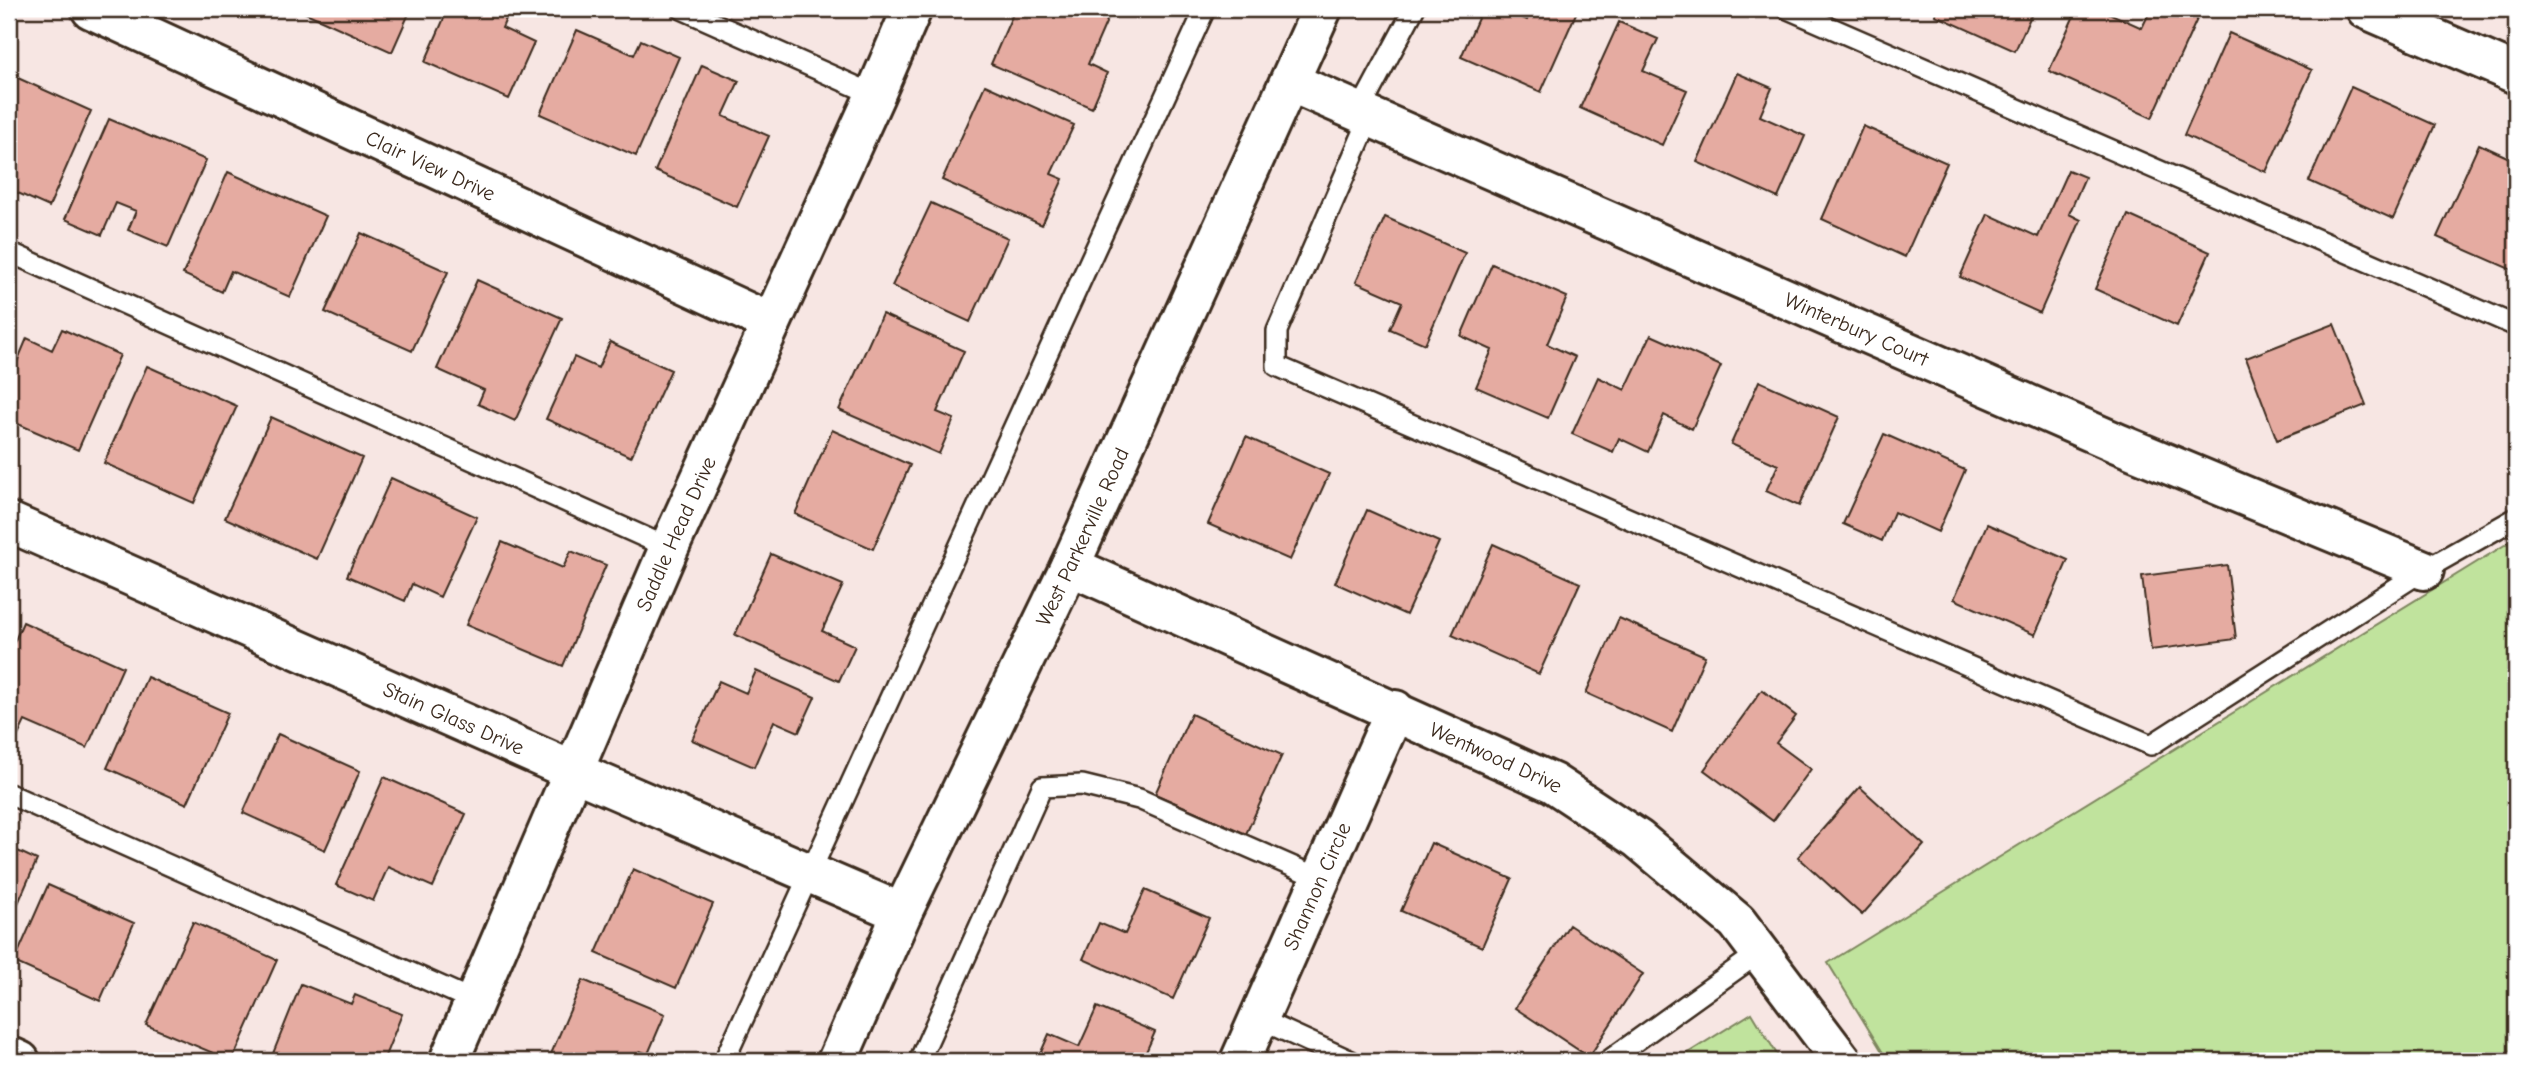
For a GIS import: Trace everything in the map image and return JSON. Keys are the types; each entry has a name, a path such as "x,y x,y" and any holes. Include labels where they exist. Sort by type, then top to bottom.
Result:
{"street":[{"name":"Clair View Drive","path":"91,9 771,323"},
{"name":"Saddle Head Drive","path":"449,1061 669,548 876,96 912,9"},
{"name":"West Parkerville Road","path":"837,1061 902,913 1070,566 1322,9"},
{"path":"2366,9 2516,74"},
{"name":"Winterbury Court","path":"1290,82 2117,443 2424,569"},
{"name":"Stain Glass Drive","path":"9,522 902,913"},
{"name":"Wentwood Drive","path":"1070,566 1553,783 1639,839 1737,922 1842,1061"},
{"name":"Shannon Circle","path":"1240,1061 1395,710"},
{"path":"9,1056 20,1061"}],"lane":[{"path":"682,9 876,96"},
{"path":"724,1061 1205,9"},
{"path":"1414,9 1364,116 1277,331 1277,366 2151,745 2424,569 2516,518"},
{"path":"1788,9 2516,326"},
{"path":"9,252 669,548"},
{"path":"919,1061 1042,788 1082,785 1139,799 1321,878"},
{"path":"9,794 474,1001"},
{"path":"1608,1061 1760,952"},
{"path":"1259,1020 1351,1061"}],"green space":[{"path":"2516,538 2516,1047 2491,1061 1888,1061 1828,963"},
{"path":"1752,1013 1781,1061 1675,1061"}],"building":[{"path":"297,9 411,9 392,52"},
{"path":"448,9 510,9 502,28 534,43 509,99 425,62"},
{"path":"1015,9 1112,9 1088,64 1107,73 1092,108 991,64"},
{"path":"1482,9 1501,9 1527,20 1532,9 1578,9 1541,92 1461,57"},
{"path":"1937,9 2034,9 2015,51 1935,15"},
{"path":"2077,9 2100,9 2142,28 2151,9 2180,9 2198,17 2152,118 2049,71"},
{"path":"1619,22 1658,39 1643,71 1687,90 1662,145 1580,108"},
{"path":"577,30 634,55 641,40 679,57 636,156 540,114"},
{"path":"2229,33 2312,70 2266,172 2184,135"},
{"path":"702,65 739,81 723,116 769,136 737,207 655,171"},
{"path":"1737,73 1772,88 1760,116 1805,136 1778,198 1697,162"},
{"path":"9,74 91,111 49,207 9,189"},
{"path":"985,85 1074,125 1051,174 1063,179 1042,225 942,180"},
{"path":"2351,87 2435,125 2393,219 2309,181"},
{"path":"109,119 206,160 168,247 128,230 136,211 116,203 102,235 65,219"},
{"path":"1863,126 1947,163 1905,257 1822,219"},
{"path":"2479,144 2516,161 2516,260 2512,270 2437,237"},
{"path":"2068,170 2085,177 2069,214 2081,220 2040,313 1960,277 1988,214 2038,237"},
{"path":"228,172 326,216 290,297 231,271 222,292 183,274"},
{"path":"931,203 1008,238 970,322 892,286"},
{"path":"2128,215 2210,252 2177,326 2095,289"},
{"path":"1385,217 1465,253 1425,344 1390,329 1402,302 1356,282"},
{"path":"361,233 448,272 412,351 325,312"},
{"path":"1492,264 1567,297 1547,344 1575,357 1548,418 1476,387 1492,350 1461,336"},
{"path":"477,280 562,318 515,421 478,404 484,390 437,369"},
{"path":"882,314 964,351 937,412 954,419 939,454 839,410"},
{"path":"2334,324 2366,405 2277,440 2246,358"},
{"path":"62,329 120,355 78,450 9,420 9,381 27,338 52,350"},
{"path":"1651,335 1721,366 1692,429 1664,415 1648,452 1619,438 1613,452 1572,434 1598,377 1625,390"},
{"path":"610,342 671,370 631,457 546,419 574,357 598,368"},
{"path":"147,366 237,406 194,503 104,463"},
{"path":"1759,381 1839,417 1799,506 1766,491 1778,465 1731,444"},
{"path":"271,417 362,458 317,559 225,518"},
{"path":"832,430 910,465 873,549 795,514"},
{"path":"1884,434 1965,470 1938,532 1894,512 1882,541 1843,524"},
{"path":"1246,437 1329,474 1290,560 1208,524"},
{"path":"391,478 477,517 440,597 412,584 405,601 347,576"},
{"path":"1367,510 1439,542 1406,615 1335,583"},
{"path":"1987,524 2068,560 2035,635 1954,599"},
{"path":"502,542 563,568 571,551 606,565 563,666 466,625"},
{"path":"1493,544 1580,583 1539,674 1452,635"},
{"path":"771,554 843,585 822,631 855,646 839,681 735,635"},
{"path":"2227,565 2236,639 2151,650 2142,576"},
{"path":"1619,618 1705,656 1672,732 1586,693"},
{"path":"23,622 123,667 87,748 25,721 16,740 9,737 9,654"},
{"path":"756,671 815,697 799,732 774,721 754,767 692,740 719,681 746,693"},
{"path":"147,677 228,713 187,804 107,768"},
{"path":"1762,690 1796,716 1776,743 1811,769 1773,821 1704,770"},
{"path":"1191,714 1282,755 1246,834 1155,794"},
{"path":"278,734 360,771 325,850 243,813"},
{"path":"384,777 466,814 433,887 388,867 373,901 336,885"},
{"path":"1860,787 1924,845 1862,915 1798,857"},
{"path":"1431,843 1512,879 1482,947 1401,911"},
{"path":"9,847 37,860 9,924"},
{"path":"633,869 713,904 676,988 596,953"},
{"path":"48,885 134,923 100,1001 14,962"},
{"path":"1145,890 1209,918 1173,999 1083,959 1099,923 1125,934"},
{"path":"193,922 277,960 232,1061 146,1025"},
{"path":"1569,925 1643,974 1589,1057 1515,1008"},
{"path":"583,980 665,1014 648,1054 640,1051 635,1061 548,1061"},
{"path":"301,984 351,1004 355,995 402,1014 383,1061 270,1061"},
{"path":"1097,1007 1155,1032 1142,1061 1037,1061 1049,1034 1079,1047"}]}
